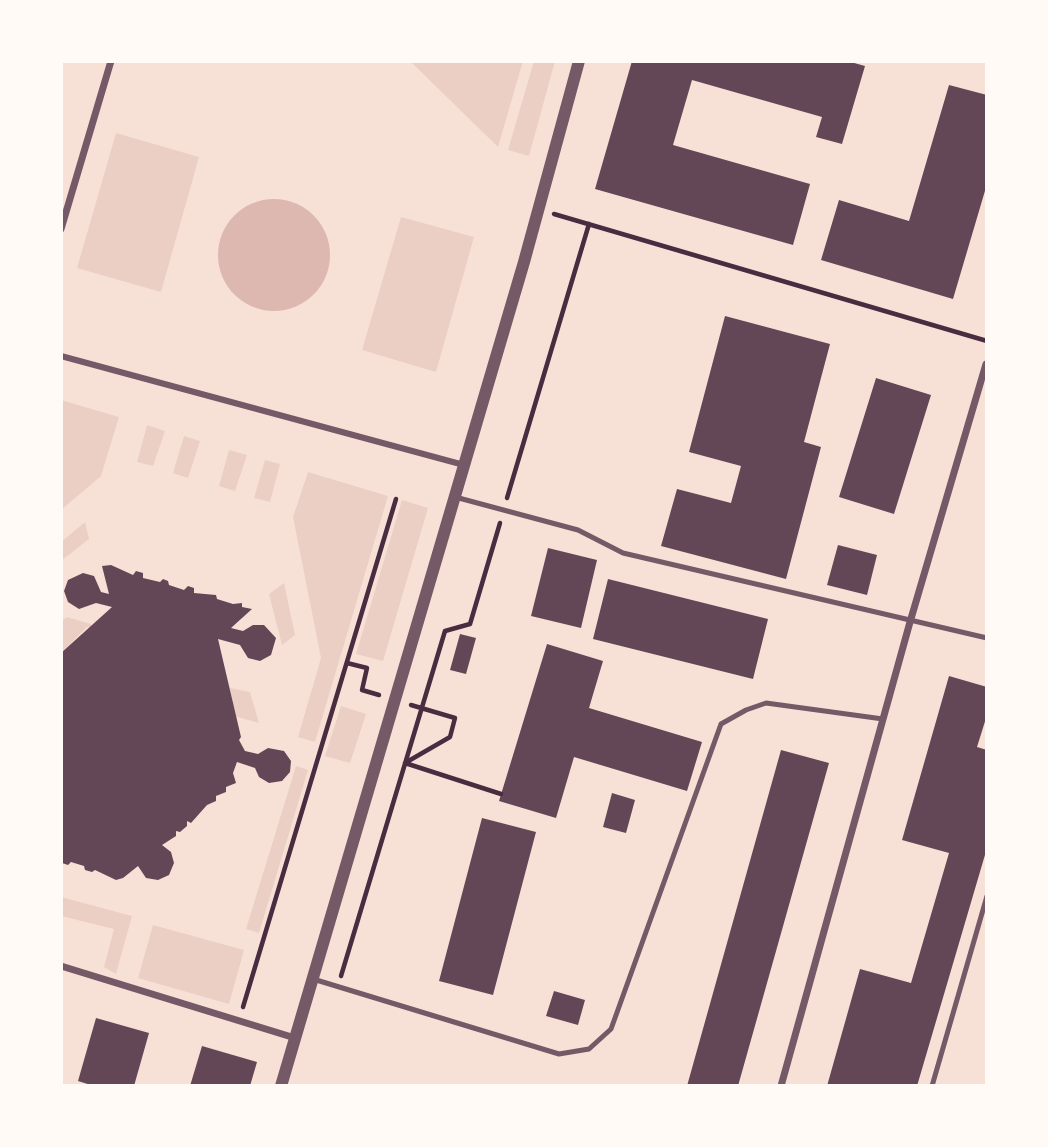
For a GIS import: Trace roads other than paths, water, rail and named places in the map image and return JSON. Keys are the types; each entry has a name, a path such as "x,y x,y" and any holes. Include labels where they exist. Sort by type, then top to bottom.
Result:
{"street":[{"path":"61,229 111,61"},
{"path":"281,1086 455,497 579,61"},
{"path":"61,356 464,465"},
{"path":"781,1086 910,622 986,364"},
{"path":"61,966 295,1038"}],"lane":[{"path":"455,497 578,530 623,553 987,638"},
{"path":"313,979 559,1054 589,1049 611,1028 722,724 766,703 883,719"},
{"path":"932,1086 987,896"}]}
